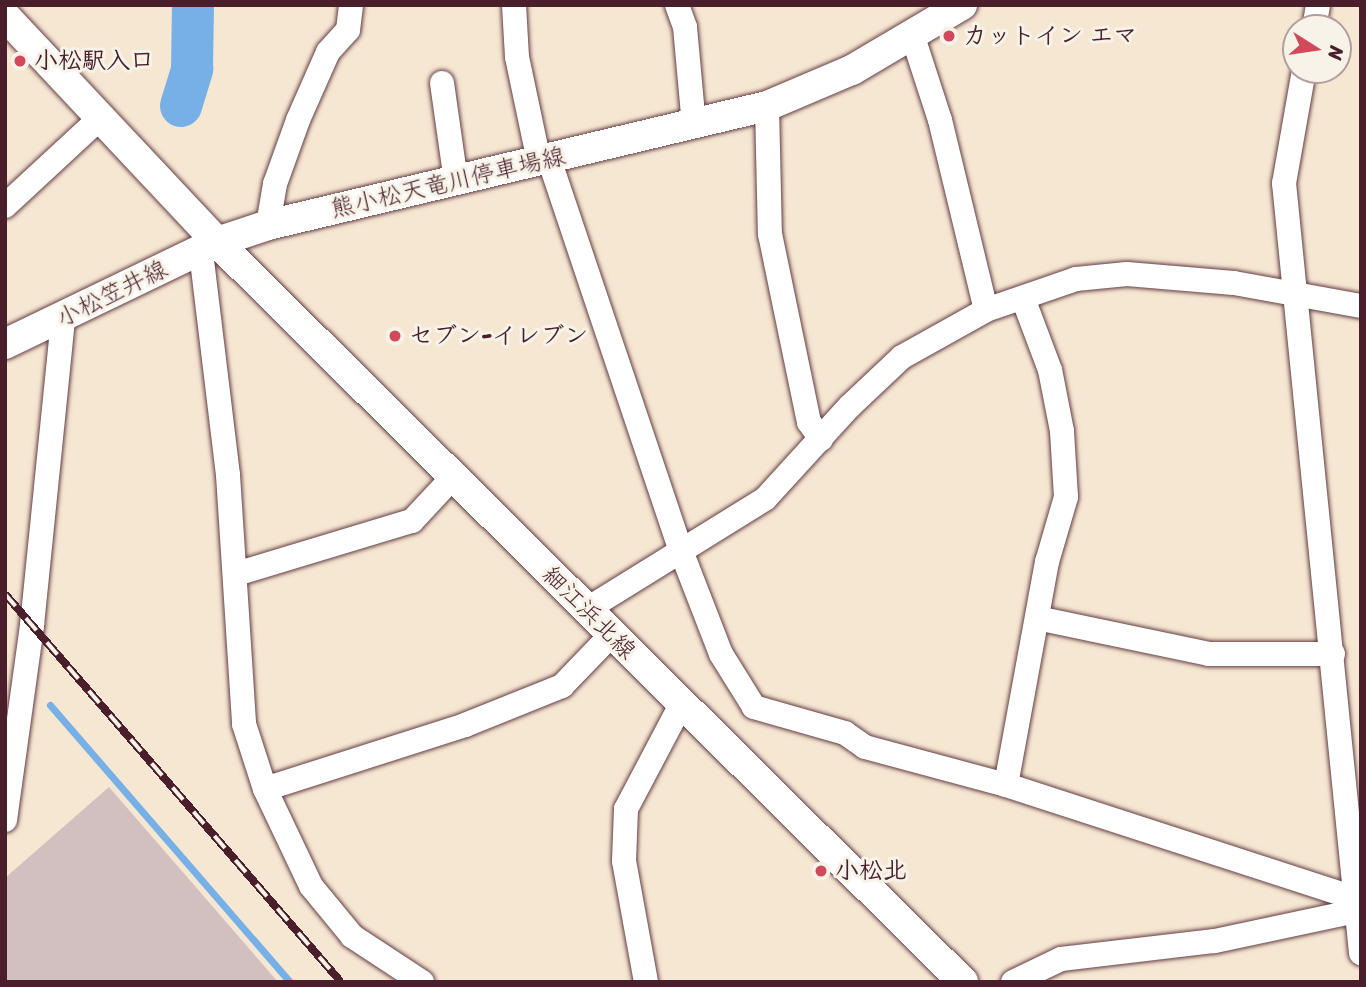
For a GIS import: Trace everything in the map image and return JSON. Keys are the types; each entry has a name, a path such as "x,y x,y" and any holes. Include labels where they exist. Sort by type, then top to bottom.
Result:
{"main road":[{"name":"熊小松天竜川停車場線","path":"209,247 268,225 767,106 852,70 962,5"},
{"path":"5,16 100,118 209,247"},
{"name":"小松笠井線","path":"5,344 209,247"},
{"name":"細江浜北線","path":"209,247 453,477 963,982"}],"street":[{"path":"268,225 275,184 298,120 328,52 348,30 351,5"},
{"path":"514,5 517,57 544,160 681,551 721,654 754,707 845,733 865,747 1006,785 1359,907"},
{"path":"677,5 685,27 694,125"},
{"path":"912,34 940,120 986,310"},
{"path":"442,83 456,181"},
{"path":"1301,84 1284,169 1293,294 1333,654 1359,907 1361,953"},
{"path":"767,106 770,234 809,422 821,439"},
{"path":"5,206 100,118"},
{"path":"209,247 236,574 237,661 244,724 265,789 311,886 352,936 422,982"},
{"path":"586,610 765,499 902,357 986,310 1076,279 1127,274 1186,276 1361,306"},
{"path":"1006,785 1037,618 1066,496 1066,475 1050,370 1023,298"},
{"path":"5,820 32,625 63,318"},
{"path":"236,574 412,521 453,477"},
{"path":"1037,618 1209,654 1333,654"},
{"path":"265,789 465,725 562,686 611,635"},
{"path":"646,982 624,861 626,809 682,703"},
{"path":"1013,982 1061,960 1215,941 1359,907"}],"shaded area":[{"path":"109,787 278,982 5,982 5,878"}],"waterway":[{"path":"181,106 192,69 193,5"},
{"path":"50,705 290,982"}],"railway":[{"path":"5,594 341,982"}],"place":[{"name":"カットイン エマ","path":"949,36"},
{"name":"小松駅入口","path":"20,61"},
{"name":"セブン-イレブン","path":"395,336"},
{"name":"小松北","path":"821,871"}]}
